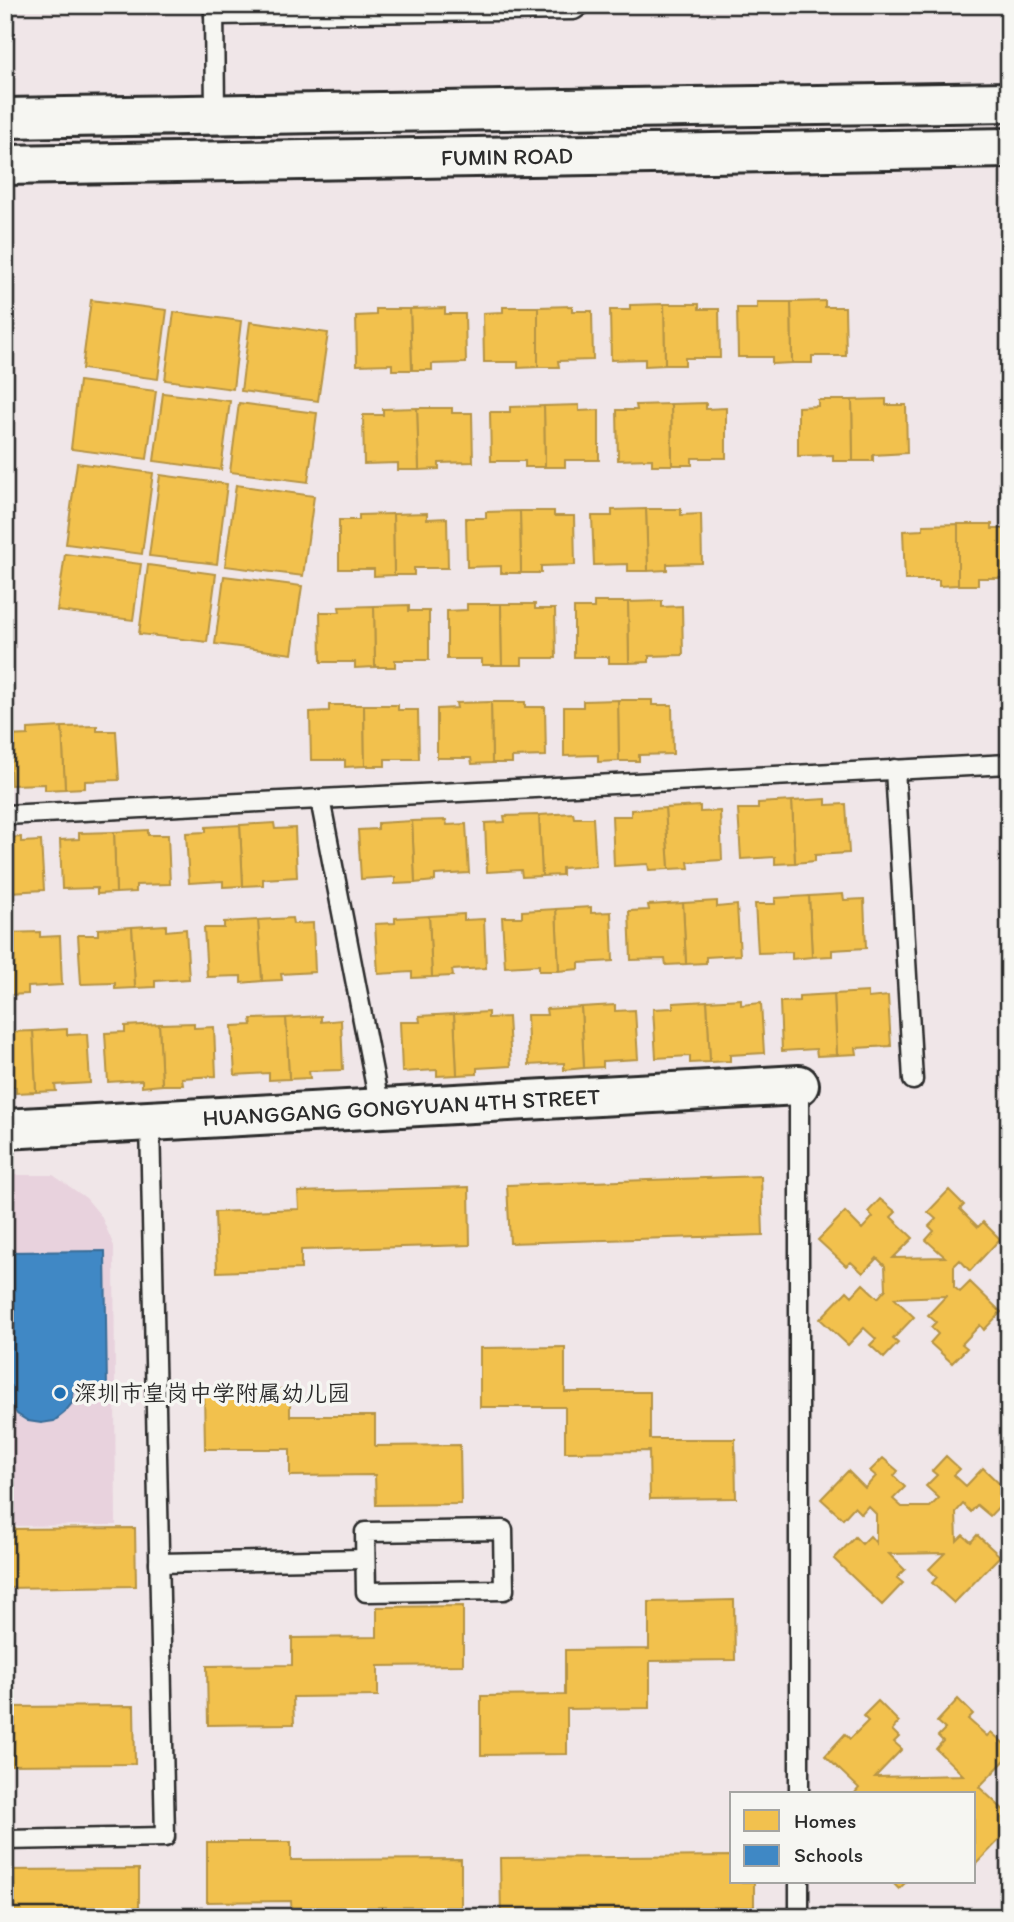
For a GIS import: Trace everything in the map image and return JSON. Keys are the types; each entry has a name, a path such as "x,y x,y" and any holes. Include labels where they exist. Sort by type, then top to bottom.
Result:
{"main road":[{"name":"FUMIN ROAD","path":"5,118 1009,102"},
{"name":"FUMIN ROAD","path":"5,166 1009,148"},
{"name":"HUANGGANG GONGYUAN 4TH STREET","path":"5,1129 799,1086"}],"lane":[{"path":"215,115 214,10 574,10 581,5"},
{"path":"5,815 1009,764"},
{"path":"895,769 913,1080"},
{"path":"320,799 380,1108"},
{"path":"799,1086 799,1792"},
{"path":"5,1840 164,1837 150,1121"},
{"path":"503,1530 504,1590 366,1592 365,1559 365,1532 503,1530"},
{"path":"159,1563 365,1559"},
{"path":"799,1884 799,1917"}],"shaded area":[{"name":"深圳市皇岗中学附属幼儿园","path":"5,1175 53,1175 86,1198 101,1216 114,1246 116,1525 5,1526"}],"building: Homes":[{"path":"91,300 167,310 158,379 82,369"},
{"path":"825,301 825,307 845,307 846,356 812,356 812,363 792,363 791,302"},
{"path":"757,302 791,302 792,363 772,364 772,357 738,357 737,308 757,308"},
{"path":"664,304 699,304 699,309 719,309 720,358 685,358 685,365 665,365"},
{"path":"664,304 665,365 645,366 645,359 611,360 610,310 630,310 630,305"},
{"path":"572,306 572,311 592,311 593,360 558,361 559,367 538,367 538,307"},
{"path":"503,307 538,307 538,367 518,368 518,362 484,362 483,313 503,312"},
{"path":"445,308 445,314 465,314 466,363 432,364 432,370 412,370 410,309"},
{"path":"376,309 410,309 412,370 392,370 392,364 357,365 356,316 376,315"},
{"path":"174,312 241,321 233,389 165,380"},
{"path":"250,322 328,333 318,401 241,391"},
{"path":"79,381 156,391 147,459 71,449"},
{"path":"163,393 230,401 221,470 154,461"},
{"path":"886,399 886,405 906,405 907,453 873,455 873,461 853,461 852,400"},
{"path":"818,400 852,400 853,461 833,461 833,455 798,456 798,407 818,406"},
{"path":"239,403 317,413 308,482 230,472"},
{"path":"706,403 706,409 726,408 726,458 692,458 692,465 672,465 671,404"},
{"path":"671,404 672,465 652,465 652,459 618,460 617,410 637,410 636,405"},
{"path":"579,405 579,411 599,410 599,460 565,460 565,467 545,467 544,406"},
{"path":"544,406 545,467 525,467 525,461 491,461 490,412 510,412 510,407"},
{"path":"417,408 452,408 452,413 472,413 473,462 439,463 439,469 419,470"},
{"path":"417,408 419,470 398,470 398,463 364,464 363,415 383,415 383,409"},
{"path":"77,463 153,473 142,554 66,544"},
{"path":"160,475 227,484 217,564 149,556"},
{"path":"236,485 314,496 303,576 225,566"},
{"path":"646,509 681,509 681,515 701,514 702,563 667,564 667,570 648,571"},
{"path":"646,509 648,571 628,571 628,564 594,565 592,516 612,516 612,510"},
{"path":"520,511 554,511 554,516 574,516 575,565 541,566 541,573 521,573"},
{"path":"520,511 521,573 501,573 501,566 467,567 466,518 486,518 486,512"},
{"path":"427,513 427,519 447,518 448,568 414,568 414,575 394,575 393,514"},
{"path":"393,514 394,575 374,576 374,569 339,569 339,520 359,520 359,515"},
{"path":"958,524 958,585 939,586 939,580 905,580 903,531 923,530 923,525"},
{"path":"958,524 992,524 992,529 1009,529 1009,578 978,578 978,585 958,585"},
{"path":"65,554 141,564 133,620 57,611"},
{"path":"148,565 216,574 207,642 139,634"},
{"path":"224,576 302,586 292,654 215,644"},
{"path":"662,601 662,607 682,606 683,655 649,656 649,662 629,663 628,602"},
{"path":"594,602 628,602 629,663 609,663 609,657 574,657 574,608 594,608"},
{"path":"467,604 501,604 502,665 482,665 482,659 447,659 447,611 467,610"},
{"path":"501,604 535,604 535,609 555,609 556,658 522,658 522,665 502,665"},
{"path":"409,605 409,611 429,611 429,660 395,660 395,667 375,667 374,606"},
{"path":"374,606 375,667 355,668 355,662 321,662 320,612 340,612 339,607"},
{"path":"618,700 652,700 652,705 672,705 673,754 639,755 639,761 619,761"},
{"path":"618,700 619,761 598,762 598,755 564,756 564,707 583,707 583,701"},
{"path":"491,702 525,702 525,707 545,707 546,756 512,757 512,763 492,763"},
{"path":"491,702 492,763 472,764 471,758 437,758 437,709 457,708 456,703"},
{"path":"329,705 364,705 365,766 345,767 345,760 311,760 310,712 329,711"},
{"path":"364,705 398,705 398,710 418,710 419,759 385,759 385,766 365,766"},
{"path":"97,726 97,731 116,731 119,780 85,781 85,788 65,789 62,727"},
{"path":"62,727 65,789 45,790 45,784 11,785 8,736 28,735 28,729"},
{"path":"826,799 826,805 846,804 849,853 815,855 815,861 795,863 792,801"},
{"path":"792,801 795,863 775,864 775,857 741,859 738,809 758,809 758,803"},
{"path":"700,806 700,812 720,811 722,860 688,862 689,868 669,869 665,808"},
{"path":"665,808 669,869 649,870 648,864 614,866 612,816 631,816 631,810"},
{"path":"573,813 574,818 593,818 596,866 562,868 562,875 542,876 539,815"},
{"path":"539,815 542,876 522,877 521,870 487,872 485,823 505,822 504,816"},
{"path":"446,820 447,825 466,824 469,873 435,875 435,881 415,883 412,821"},
{"path":"412,821 415,883 395,884 395,877 361,879 358,830 378,829 378,823"},
{"path":"274,823 275,829 295,828 297,877 263,879 263,885 243,886 240,825"},
{"path":"240,825 243,886 223,887 223,881 189,883 186,833 206,832 206,827"},
{"path":"148,830 148,835 168,835 170,884 136,885 136,892 116,893 114,832"},
{"path":"114,832 116,893 97,894 97,888 62,889 60,840 79,839 79,833"},
{"path":"21,837 21,842 41,841 44,890 10,892 10,899 5,899 5,838"},
{"path":"843,894 844,900 864,899 866,948 832,950 832,956 812,957 809,896"},
{"path":"809,896 812,957 792,959 792,952 758,953 755,904 775,904 775,898"},
{"path":"717,901 717,907 737,905 740,955 706,957 706,963 686,964 683,903"},
{"path":"683,903 686,964 666,965 665,959 631,960 629,911 649,910 648,905"},
{"path":"591,907 591,913 611,912 613,961 579,963 579,969 559,971 556,909"},
{"path":"556,909 559,971 539,971 539,965 505,967 502,917 522,917 522,911"},
{"path":"464,914 464,920 484,919 486,968 452,970 453,976 432,977 429,916"},
{"path":"429,916 432,977 412,978 412,972 378,974 375,924 395,923 395,918"},
{"path":"292,918 293,924 313,923 315,972 281,974 282,980 262,981 258,920"},
{"path":"258,920 262,981 241,983 241,976 207,977 204,928 224,928 224,922"},
{"path":"166,925 166,931 186,929 189,979 155,981 155,987 135,988 132,927"},
{"path":"132,927 135,988 115,989 115,983 81,984 78,935 98,935 98,929"},
{"path":"40,932 40,937 60,936 62,985 28,987 28,994 8,995 5,933"},
{"path":"5,938 8,995 5,995"},
{"path":"868,992 868,998 888,996 891,1046 856,1048 857,1054 837,1055 834,994"},
{"path":"834,994 837,1055 817,1056 816,1049 782,1051 780,1002 799,1001 799,996"},
{"path":"741,999 741,1005 761,1003 764,1053 730,1055 730,1061 710,1062 707,1001"},
{"path":"707,1001 710,1062 690,1063 690,1056 656,1058 653,1009 673,1008 673,1003"},
{"path":"615,1005 615,1011 635,1010 638,1059 603,1061 603,1067 584,1068 581,1007"},
{"path":"581,1007 584,1068 564,1070 564,1063 529,1065 527,1015 547,1015 546,1009"},
{"path":"488,1012 488,1018 508,1017 511,1066 477,1068 477,1074 457,1075 454,1014"},
{"path":"454,1014 457,1075 437,1076 437,1070 402,1072 400,1022 420,1022 419,1016"},
{"path":"321,1016 321,1022 341,1020 343,1070 309,1071 310,1078 289,1079 286,1018"},
{"path":"286,1018 289,1079 269,1080 269,1073 235,1075 232,1026 252,1025 251,1019"},
{"path":"194,1023 194,1028 214,1027 216,1076 182,1078 183,1085 162,1085 159,1024"},
{"path":"159,1024 162,1085 142,1087 142,1080 108,1082 105,1033 125,1032 125,1026"},
{"path":"67,1029 67,1035 87,1034 90,1083 55,1085 56,1091 36,1092 33,1031"},
{"path":"33,1031 36,1092 16,1093 16,1087 5,1087 5,1032"},
{"path":"761,1176 763,1235 510,1243 507,1185"},
{"path":"469,1187 470,1245 301,1250 301,1269 217,1272 215,1212 299,1209 298,1192"},
{"path":"949,1190 964,1205 960,1209 978,1227 983,1222 1000,1239 970,1271 960,1260 954,1266 954,1287 960,1292 970,1282 1001,1312 984,1330 980,1325 962,1344 967,1348 952,1363 930,1343 938,1334 931,1327 936,1322 928,1315 946,1296 894,1298 914,1317 893,1339 898,1343 884,1358 870,1345 876,1339 864,1328 848,1345 820,1319 847,1291 852,1296 863,1284 878,1298 886,1289 885,1266 877,1258 863,1273 851,1262 846,1266 818,1240 845,1212 862,1229 873,1217 868,1212 880,1199 896,1212 891,1217 913,1238 893,1258 945,1257 926,1240 934,1231 929,1226 936,1219 928,1212"},
{"path":"565,1347 565,1392 650,1392 650,1439 735,1439 736,1498 650,1499 649,1451 565,1452 565,1407 480,1407 480,1348"},
{"path":"290,1389 290,1416 375,1416 375,1446 460,1445 461,1504 376,1505 375,1475 290,1476 290,1449 205,1449 204,1390"},
{"path":"946,1456 960,1469 954,1475 966,1486 983,1468 1009,1493 990,1516 977,1505 971,1512 963,1504 956,1512 957,1541 963,1535 971,1542 977,1535 1000,1556 954,1603 932,1583 937,1577 929,1569 945,1553 889,1554 905,1570 897,1578 903,1583 882,1605 834,1559 855,1537 862,1544 870,1536 876,1543 876,1514 868,1506 861,1514 854,1507 843,1519 821,1499 848,1471 865,1488 876,1476 870,1471 883,1458 898,1471 894,1476 905,1487 893,1499 902,1507 930,1507 939,1498 926,1486 937,1475 932,1471"},
{"path":"135,1528 136,1586 5,1588 5,1529"},
{"path":"734,1600 735,1660 650,1661 650,1708 567,1709 567,1754 481,1755 481,1696 565,1695 565,1650 649,1649 649,1602"},
{"path":"463,1606 463,1665 378,1666 378,1696 293,1697 294,1724 208,1725 207,1666 292,1665 292,1638 377,1637 377,1607"},
{"path":"958,1699 973,1714 968,1719 987,1736 991,1732 1009,1748 1009,1756 979,1787 1009,1815 1009,1830 976,1864 976,1792 856,1792 859,1788 825,1756 845,1734 850,1739 868,1721 863,1716 878,1701 899,1722 892,1730 899,1737 894,1742 902,1749 875,1777 963,1775 936,1749 943,1741 938,1736 945,1729 937,1722"},
{"path":"134,1706 135,1764 5,1765 5,1707"},
{"path":"207,1842 291,1842 291,1860 461,1859 461,1917 292,1917 291,1901 207,1902"},
{"path":"730,1856 730,1884 754,1884 754,1914 501,1917 500,1858"},
{"path":"139,1869 139,1917 5,1917 5,1870"}],"building: Schools":[{"path":"105,1251 107,1389 74,1390 72,1403 54,1421 28,1421 17,1414 5,1391 5,1252"}],"place":[{"name":"深圳市皇岗中学附属幼儿园","path":"60,1393"}]}
